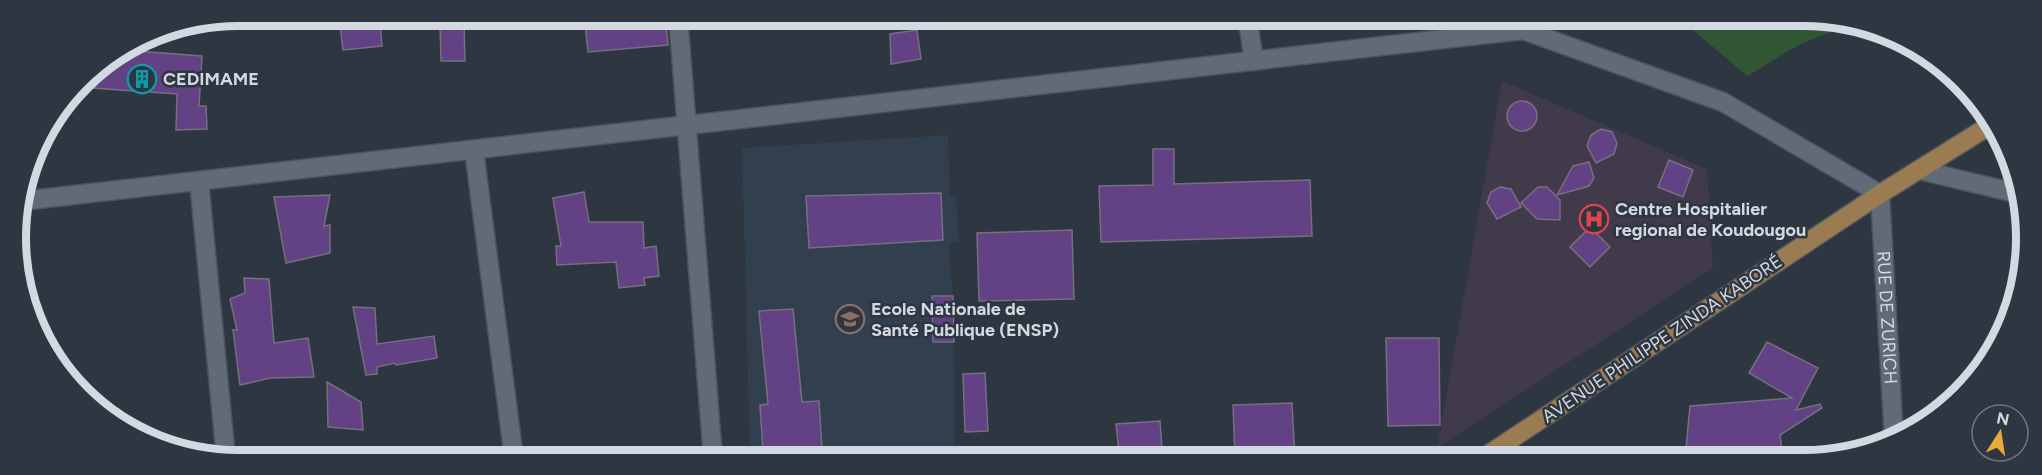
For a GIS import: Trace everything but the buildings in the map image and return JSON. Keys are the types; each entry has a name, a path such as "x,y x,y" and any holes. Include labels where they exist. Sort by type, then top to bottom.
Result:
{"main road":[{"name":"AVENUE PHILIPPE ZINDA KABORÉ","path":"1495,450 1880,194 1986,128"}],"street":[{"path":"679,26 712,450"},
{"path":"1249,26 1254,61"},
{"path":"29,200 1254,61 1501,26"},
{"path":"1530,26 1723,102 1880,194"},
{"path":"474,150 513,450"},
{"path":"1919,170 2011,192"},
{"path":"199,181 225,449"},
{"name":"RUE DE ZURICH","path":"1880,194 1893,430"}],"shaded area":[{"name":"Centre Hospitalier regional de Koudougou","path":"1502,81 1707,169 1713,268 1437,448"},
{"name":"Ecole Nationale de Santé Publique (ENSP)","path":"948,135 950,197 956,197 959,241 949,243 953,296 955,450 750,450 742,148"}],"green space":[{"path":"1689,26 1818,26 1845,30 1805,42 1747,76"}],"place":[{"name":"CEDIMAME","path":"142,79"},
{"name":"Centre Hospitalier regional de Koudougou","path":"1594,219"},
{"name":"Ecole Nationale de Santé Publique (ENSP)","path":"850,319"}]}
